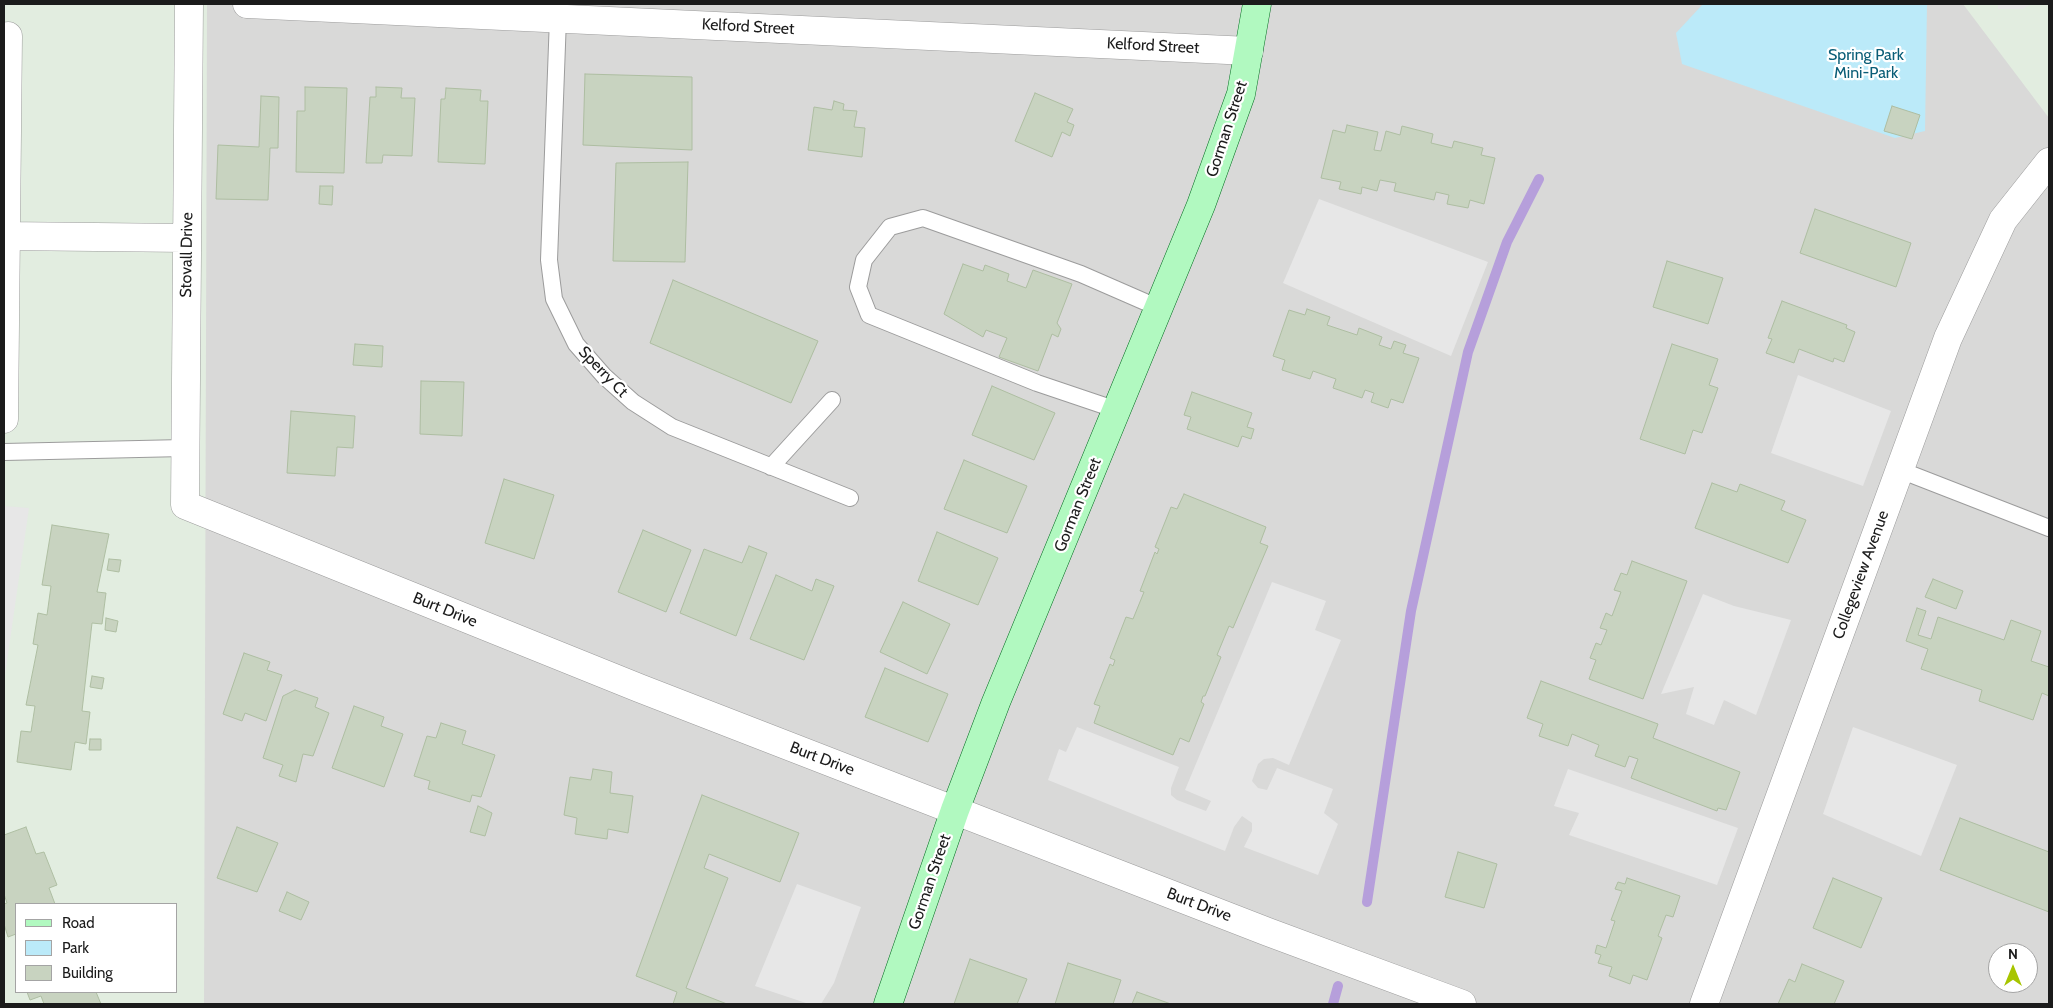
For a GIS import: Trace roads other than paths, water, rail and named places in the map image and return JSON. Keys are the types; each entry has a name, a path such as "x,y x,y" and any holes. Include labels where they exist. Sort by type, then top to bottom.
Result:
{"main road":[{"name":"Gorman Street","path":"888,1004 955,810 996,702 1201,205 1241,94 1257,4"}],"street":[{"name":"Stovall Drive","path":"185,505 184,448 190,4"},
{"name":"Kelford Street","path":"247,4 1250,51"},
{"path":"4,419 8,36"},
{"name":"Collegeview Avenue","path":"1704,1004 1948,338 2003,220 2049,162"},
{"path":"5,236 187,238"},
{"name":"Burt Drive","path":"185,505 629,684 1462,1004"}],"lane":[{"name":"Sperry Ct","path":"558,18 549,260 554,299 576,344 604,376 633,402 672,427 850,498"},
{"path":"1117,410 1037,383 869,315 858,287 864,260 890,227 923,218 1080,274 1159,308"},
{"path":"771,467 832,400"},
{"path":"4,452 184,448"},
{"path":"1900,470 2049,528"}],"waterway":[{"path":"1367,902 1411,611 1468,352 1507,242 1539,179"},
{"path":"1333,1004 1338,986"}],"park label":[{"name":"Spring Park Mini-Park","path":"1866,64"}]}
